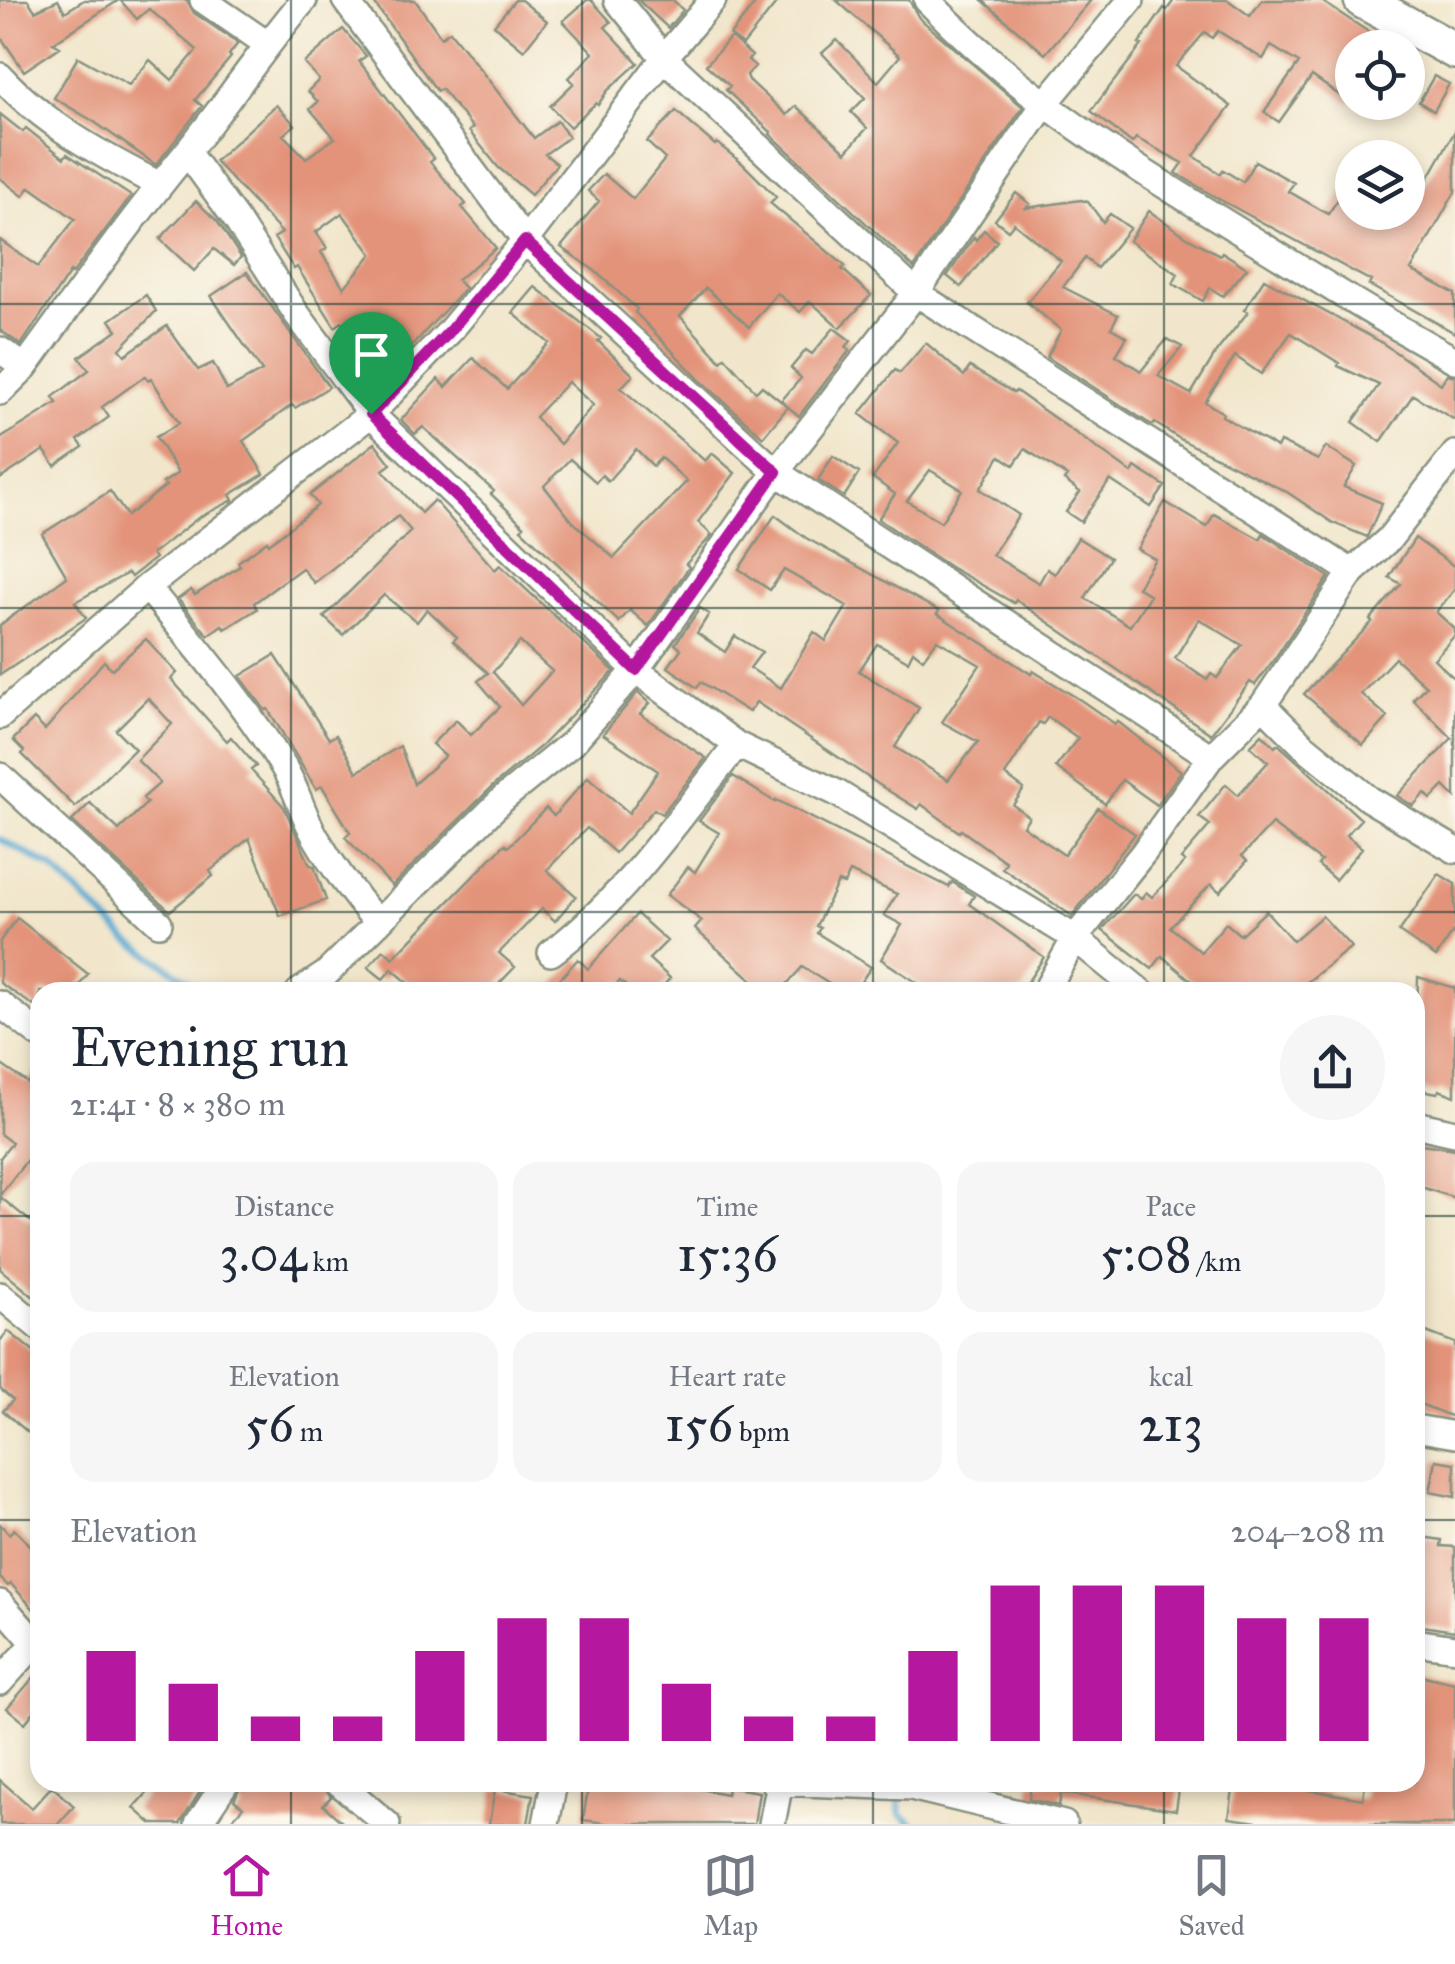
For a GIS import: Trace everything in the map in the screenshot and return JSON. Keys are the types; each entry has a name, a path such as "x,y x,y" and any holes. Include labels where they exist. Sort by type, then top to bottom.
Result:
{"street":[{"path":"203,0 267,44"},
{"path":"0,392 25,368 158,184 304,0"},
{"path":"345,0 525,241 776,472 1211,757"},
{"path":"617,0 664,58 916,293 1352,572"},
{"path":"0,716 147,587 371,414 449,332 525,241 664,58 714,0"},
{"path":"927,0 1043,106 1139,170 1455,360"},
{"path":"314,982 504,798 572,743 636,670 776,472 916,293 1043,106 1131,0"},
{"path":"1362,0 1455,52"},
{"path":"0,76 18,96 72,135 158,184"},
{"path":"186,152 237,221 296,313 371,414 636,670 737,745 837,793 1075,938 1130,982"},
{"path":"0,350 25,368"},
{"path":"1051,982 1075,938 1144,852 1211,757 1263,705 1352,572 1389,539 1453,461"},
{"path":"147,587 234,692 286,771 313,833 344,884 378,923"},
{"path":"1263,705 1303,745 1369,799 1455,850"},
{"path":"551,953 570,939 640,867 737,745"},
{"path":"0,776 159,923"},
{"path":"0,1004 30,1027"},
{"path":"1425,1126 1455,1133"},
{"path":"0,1296 30,1320"},
{"path":"1425,1430 1455,1435"},
{"path":"0,1603 30,1633"},
{"path":"1425,1644 1455,1648"},
{"path":"0,1682 30,1648"},
{"path":"197,1823 219,1792"},
{"path":"349,1792 386,1824"},
{"path":"546,1824 552,1792"},
{"path":"772,1824 776,1792"},
{"path":"933,1792 1064,1824"}],"building":[{"path":"0,0 28,0 35,11 58,0 65,12 84,0 119,0 53,43 60,47 24,71 0,36"},
{"path":"120,0 187,0 194,13 238,43 195,100 202,106 156,165 54,98 78,57 129,85 150,60 172,80 197,50 149,9 137,19"},
{"path":"372,0 415,0 441,37 450,31 534,138 557,121 569,137 545,154 557,164 531,195 498,167 469,131 473,128 441,89 437,91"},
{"path":"515,0 521,0 547,21 524,50 494,25"},
{"path":"587,0 611,22 605,27 638,63 607,91 598,105 570,127 550,106 574,83 569,78 593,53 563,21"},
{"path":"638,0 673,0 683,10 668,28"},
{"path":"758,0 779,0 743,45 730,35"},
{"path":"836,0 909,0 919,18 1023,107 914,268 770,134 726,90 730,86 706,65 731,37 752,56 748,60 755,66 747,75 749,80 787,115 796,106 846,152 867,128 851,112 865,98 822,53 837,40 878,82 900,56"},
{"path":"982,0 1091,0 1045,54"},
{"path":"1174,0 1228,0 1250,16 1262,0 1320,0 1366,30 1335,30 1335,92 1312,76 1279,122 1264,112 1299,63 1271,46 1263,59 1218,31 1212,38 1205,32 1176,66 1231,106 1194,156 1220,174 1223,170 1243,182 1255,161 1294,183 1288,191 1328,214 1335,204 1335,230 1425,230 1425,184 1455,131 1455,192 1411,270 1455,294 1455,333 1369,285 1371,281 1176,173 1183,163 1136,138 1132,143 1091,111 1142,45 1139,44 1164,8 1167,10"},
{"path":"343,29 366,56 359,61 434,159 430,162 466,204 462,207 496,248 457,280 465,288 385,375 342,322 335,327 274,238 282,233 215,161 276,105 295,125 283,135 306,158 335,138 310,109 318,102 308,91 319,80 304,63","holes":["342,213 372,254 344,288 321,252 327,248 316,232"]},
{"path":"1434,76 1449,84 1434,111 1425,106 1425,92"},
{"path":"676,111 743,164 776,197 770,203 845,266 842,269 871,295 840,328 810,301 800,312 777,293 749,327 706,288 680,316 756,392 762,386 788,407 763,437 700,380 635,312 637,309 561,247 599,201 588,191 604,174 633,199 665,159 647,142"},
{"path":"0,114 23,132 26,128 64,158 67,154 131,196 70,272 21,345 0,330 0,240 38,267 75,219 30,187 23,196 0,178"},
{"path":"1016,193 1030,204 1026,208 1088,202 1103,222 1110,214 1130,228 1097,268 1085,258 1063,287 1118,315 1111,328 1127,337 1116,355 1141,371 1167,339 1182,347 1158,376 1191,394 1217,351 1248,312 1244,310 1264,279 1381,342 1441,384 1447,374 1455,376 1455,420 1413,395 1381,442 1353,422 1379,385 1338,366 1339,363 1291,333 1261,374 1235,356 1205,402 1277,448 1280,442 1318,460 1326,447 1356,466 1344,487 1382,503 1367,537 1333,523 1287,492 1147,422 1047,357 1061,330 1027,302 1061,261 1014,223 1008,230 995,220"},
{"path":"196,201 217,221 241,257 234,265 214,249 194,271 160,239"},
{"path":"1149,211 1187,237 1247,268 1223,296 1210,288 1203,301 1173,284 1178,274 1129,241"},
{"path":"984,230 997,241 961,287 947,276 974,237 976,240"},
{"path":"247,272 329,387 295,408 292,405 243,441 264,474 230,495 233,500 198,518 152,554 155,558 131,577 128,573 75,602 86,618 0,675 0,625 67,577 42,534 110,491 127,516 166,486 163,483 178,473 156,437 179,423 151,378 145,376 102,407 109,417 78,440 83,447 55,466 44,450 0,479 0,439 57,403 53,397 89,370 79,357 117,330 110,320 146,295 156,311 120,349 125,355 167,326 198,370 213,363 227,390 262,371 211,296"},
{"path":"535,287 601,338 598,341 633,375 621,388 705,461 712,453 735,473 698,522 712,535 686,564 689,567 648,626 630,610 619,622 521,529 524,526 491,494 494,491 423,427 415,434 401,420 438,379 446,387 473,358 507,389 549,343 513,313","holes":["568,382 593,405 560,444 535,417","636,449 653,466 661,458 687,481 614,558 573,522 544,486 570,459 596,482 602,475 608,481"]},
{"path":"834,328 851,341 846,347 850,350 799,416 781,401 801,378 791,368 806,350 812,354"},
{"path":"926,343 964,376 970,367 1016,391 1132,473 1135,467 1165,486 1151,507 1110,480 1081,522 1066,512 1080,492 1064,480 1067,476 1025,449 1014,465 1000,456 980,489 1019,515 992,555 1039,583 1047,569 1055,574 1078,538 1110,558 1085,598 1130,626 1150,595 1137,587 1155,559 1137,549 1165,502 1207,527 1214,514 1260,539 1263,534 1329,577 1255,685 1250,682 1211,734 1016,600 1014,603 950,567 878,519 895,494 873,478 898,443 860,414 895,370 900,373","holes":["930,470 962,490 941,522 907,501","1199,619 1242,645 1217,678 1211,674 1207,680 1175,658"]},
{"path":"375,443 391,464 383,470 421,513 434,500 495,570 500,565 614,671 541,746 493,786 392,886 345,837 350,832 322,786 316,789 268,709 240,676 275,655 329,739 336,735 357,772 400,746 414,784 445,756 432,744 456,720 471,735 500,707 478,681 488,673 453,641 457,637 427,609 417,622 384,595 343,635 324,617 411,531 398,516 314,583 302,568 254,603 257,609 208,635 178,599 191,590 195,595 240,566 238,562 267,541 269,544 318,505 310,495","holes":["520,642 552,671 521,705 493,672"]},
{"path":"833,456 859,473 844,497 818,480"},
{"path":"775,515 806,538 939,611 937,614 1031,674 1033,671 1115,724 1117,721 1181,771 1157,805 1122,780 1105,804 1056,767 1078,738 1048,717 1043,724 1039,722 1005,775 1024,789 1013,805 1029,817 1023,826 1064,855 1098,808 1135,834 1072,916 1002,868 1006,862 961,830 921,804 918,809 884,788 756,702 749,712 701,682 697,688 668,667 681,649 675,644 700,608 709,614 697,633 725,652 735,636 762,652 750,668 781,688 814,632 826,641 847,606 784,570 770,590 739,569","holes":["937,640 980,665 942,722 978,742 948,780 895,747 919,708 859,671 877,644 908,661 913,651 923,659"]},
{"path":"1415,538 1455,567 1455,589 1436,612 1455,629 1455,635 1434,659 1455,679 1455,797 1444,786 1431,799 1425,793 1413,806 1397,796 1452,738 1413,699 1426,686 1395,658 1361,694 1388,717 1363,745 1304,694 1372,622 1401,584 1389,577"},
{"path":"146,639 177,673 171,679 227,741 231,737 256,766 251,770 284,807 310,865 314,866 326,900 280,916 249,838 210,871 213,876 170,911 72,821 90,803 119,830 147,803 143,798 160,783 137,760 172,724 148,698 116,730 135,749 75,807 22,754 24,751 13,740 34,719 45,730 104,661 112,669"},
{"path":"638,692 650,703 640,714 706,758 662,814 654,809 615,853 587,828 547,870 576,896 555,921 542,909 499,953 515,967 501,982 407,982 392,969 383,979 368,967 384,950 393,958 505,844 508,847 546,808 554,816 588,777 629,813 658,771 603,734"},
{"path":"1262,734 1275,747 1278,744 1361,819 1346,835 1362,848 1335,880 1318,865 1321,861 1272,824 1242,856 1247,861 1220,892 1211,884 1170,927 1201,952 1226,923 1240,935 1266,911 1293,941 1322,916 1351,947 1307,982 1193,982 1162,956 1152,969 1102,930 1134,894 1141,899 1146,892 1152,897 1185,862 1181,859 1210,825 1199,817 1226,784 1238,795 1268,762 1250,746"},
{"path":"733,776 775,802 949,887 952,882 974,896 969,904 1044,957 1028,982 916,982 881,959 902,925 884,915 897,894 850,872 844,884 838,882 816,926 820,928 817,933 871,967 861,982 826,982 802,967 789,982 755,982 695,929 702,921 667,895 688,867 695,872 719,833 699,821"},
{"path":"1439,874 1455,884 1455,929 1436,957 1399,932"},
{"path":"637,914 667,941 649,959 670,978 667,982 557,982 578,959 588,969"},
{"path":"17,918 88,974 82,982 30,982 30,1003 0,983 0,941"},
{"path":"1418,977 1455,988 1455,1096 1439,1090 1425,1091 1425,982 1418,982"},
{"path":"0,1064 28,1083 30,1080 30,1156 0,1195 0,1158 12,1143 0,1134"},
{"path":"1425,1144 1455,1149 1455,1198 1425,1188"},
{"path":"0,1197 30,1221 30,1294 0,1269"},
{"path":"8,1331 30,1349 30,1434 3,1411 13,1400 0,1389 0,1341"},
{"path":"1425,1332 1455,1343 1455,1418 1425,1406"},
{"path":"1436,1460 1455,1463 1455,1497 1430,1492"},
{"path":"0,1524 9,1534 14,1529 30,1545 30,1605 0,1578"},
{"path":"1425,1537 1442,1540 1441,1546 1455,1547 1455,1631 1425,1626"},
{"path":"1425,1676 1455,1683 1455,1824 1271,1824 1229,1818 1233,1792 1322,1792 1363,1799 1364,1792 1425,1792"},
{"path":"30,1682 30,1717 25,1723 7,1708"},
{"path":"0,1780 32,1808 47,1792 59,1792 74,1806 58,1824 0,1824"},
{"path":"148,1792 200,1792 180,1824 152,1824 134,1808"},
{"path":"238,1792 328,1792 331,1797 323,1805 344,1824 228,1824 243,1807 234,1800"},
{"path":"494,1792 533,1795 528,1824 489,1824"},
{"path":"587,1792 759,1792 754,1824 612,1824 583,1820"},
{"path":"1030,1792 1179,1792 1176,1810 1061,1793 1059,1806 1029,1799"}],"waterway":[{"path":"0,839 51,867 127,939 190,982"},
{"path":"898,1792 901,1814 913,1824"}],"route":[{"path":"525,241 776,472 636,670 371,414 449,332 525,241"}]}
